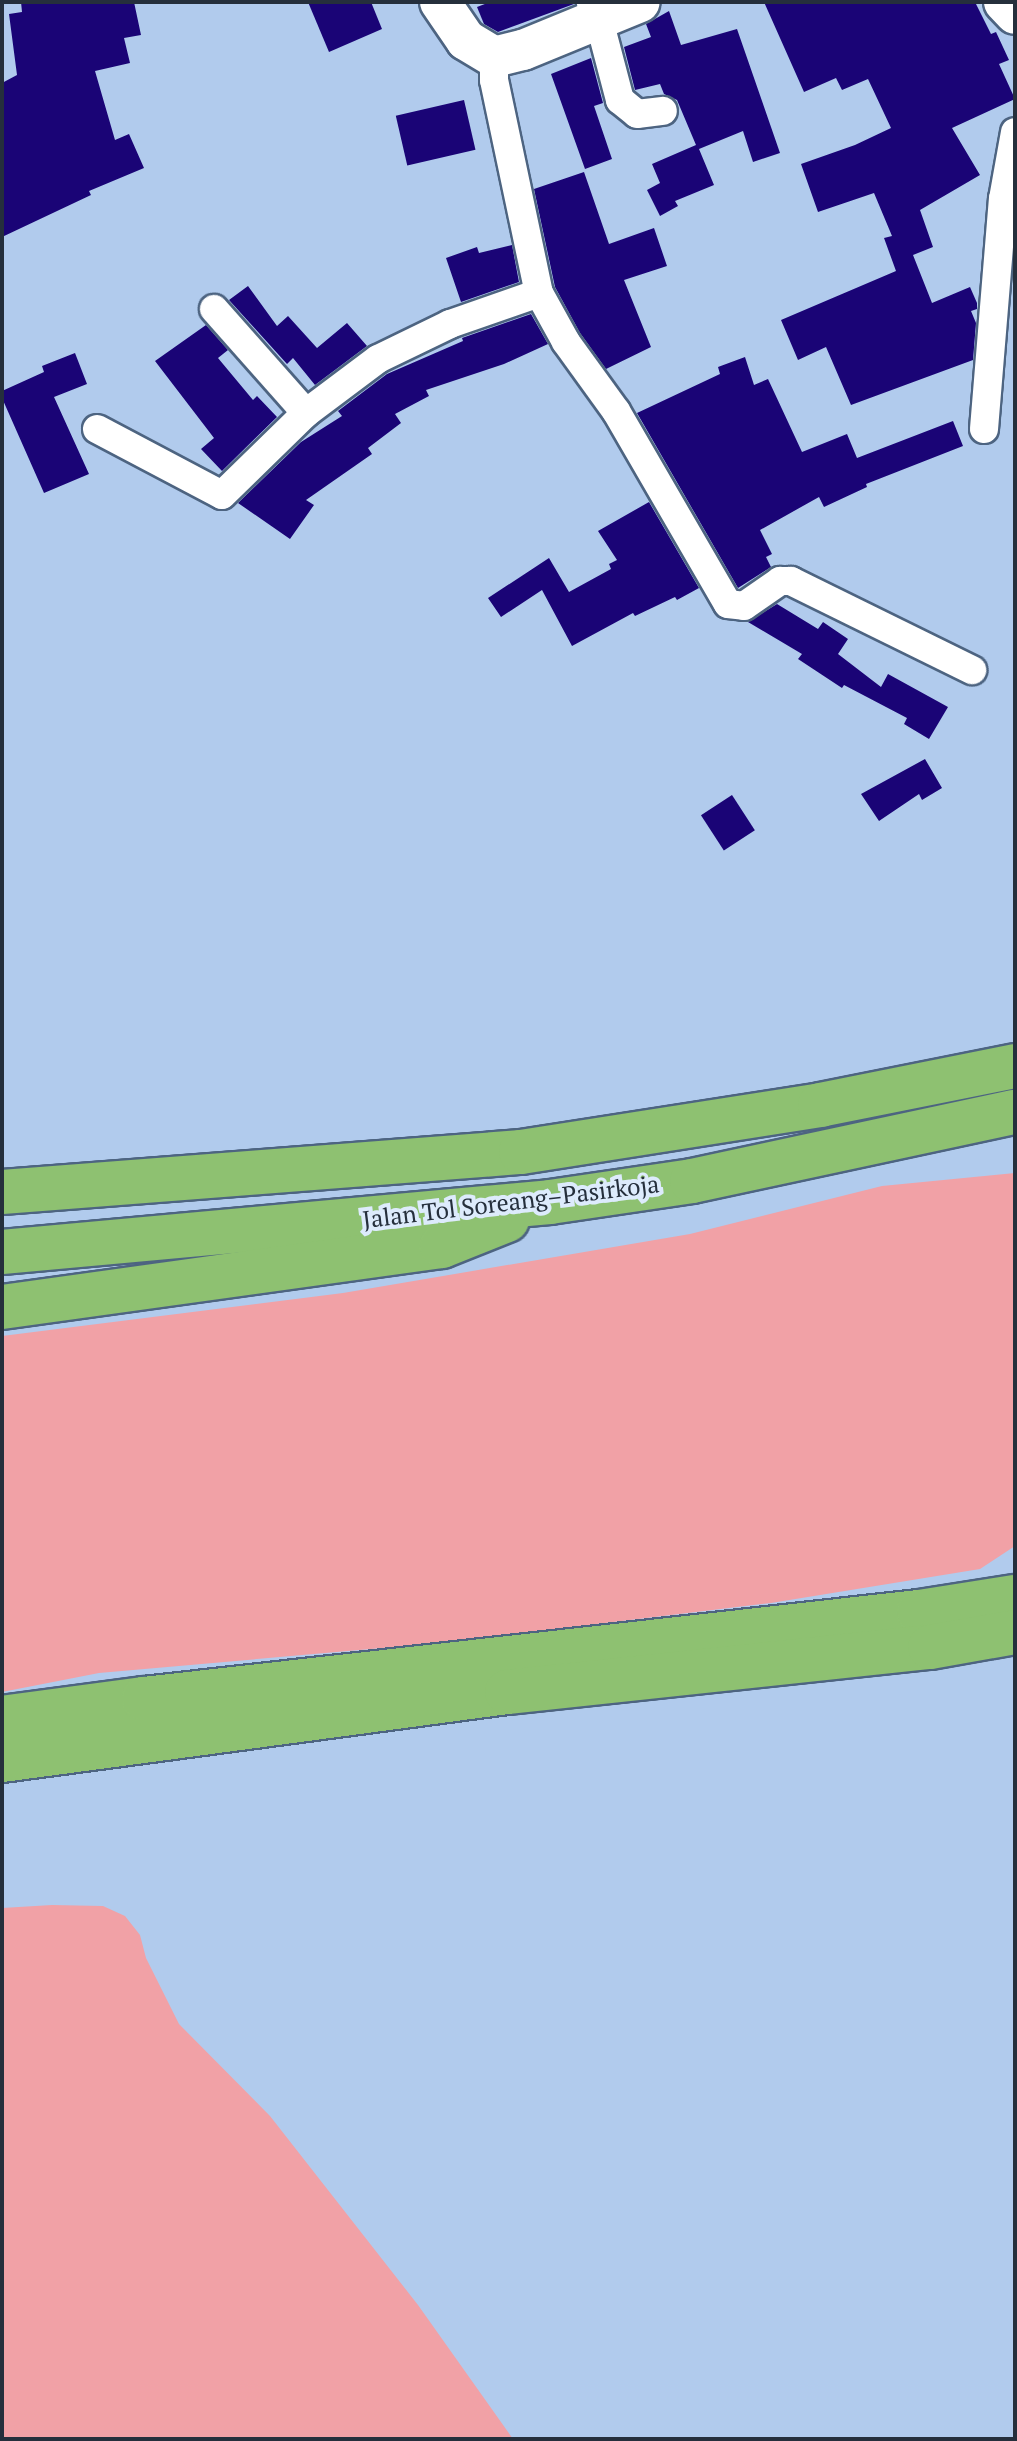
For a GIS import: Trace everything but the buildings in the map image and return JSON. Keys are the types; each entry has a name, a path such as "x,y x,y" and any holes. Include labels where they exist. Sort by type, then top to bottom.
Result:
{"highway":[{"name":"Jalan Tol Soreang–Pasirkoja","path":"2,1192 521,1152 820,1105 1015,1066"},
{"name":"Jalan Tol Soreang–Pasirkoja","path":"2,1252 550,1202 692,1181 1015,1112"},
{"path":"2,1307 442,1246 550,1202"},
{"path":"924,1630 1015,1582"},
{"path":"2,1760 507,1692 924,1630 1015,1597"},
{"path":"924,1630 1015,1646"},
{"path":"2,1718 144,1699 924,1630 1015,1632"}],"street":[{"path":"440,2 466,40 494,57 523,50 595,11 640,2"},
{"path":"1004,2 1015,14"},
{"path":"595,11 620,100 637,114 663,111"},
{"path":"494,57 494,80 539,293 566,342 616,411 728,604 744,606 780,581 791,581 972,670"},
{"path":"984,429 1003,199 1015,132"},
{"path":"97,429 222,495 306,413 378,359 450,324 539,293"},
{"path":"214,309 306,413"}],"shaded area":[{"path":"1015,1173 1015,1546 980,1569 771,1603 439,1643 99,1673 2,1692 2,1336 343,1293 690,1234 882,1186"},
{"path":"103,1906 125,1916 140,1935 146,1958 179,2024 270,2116 418,2305 513,2439 2,2439 2,1908"}]}
